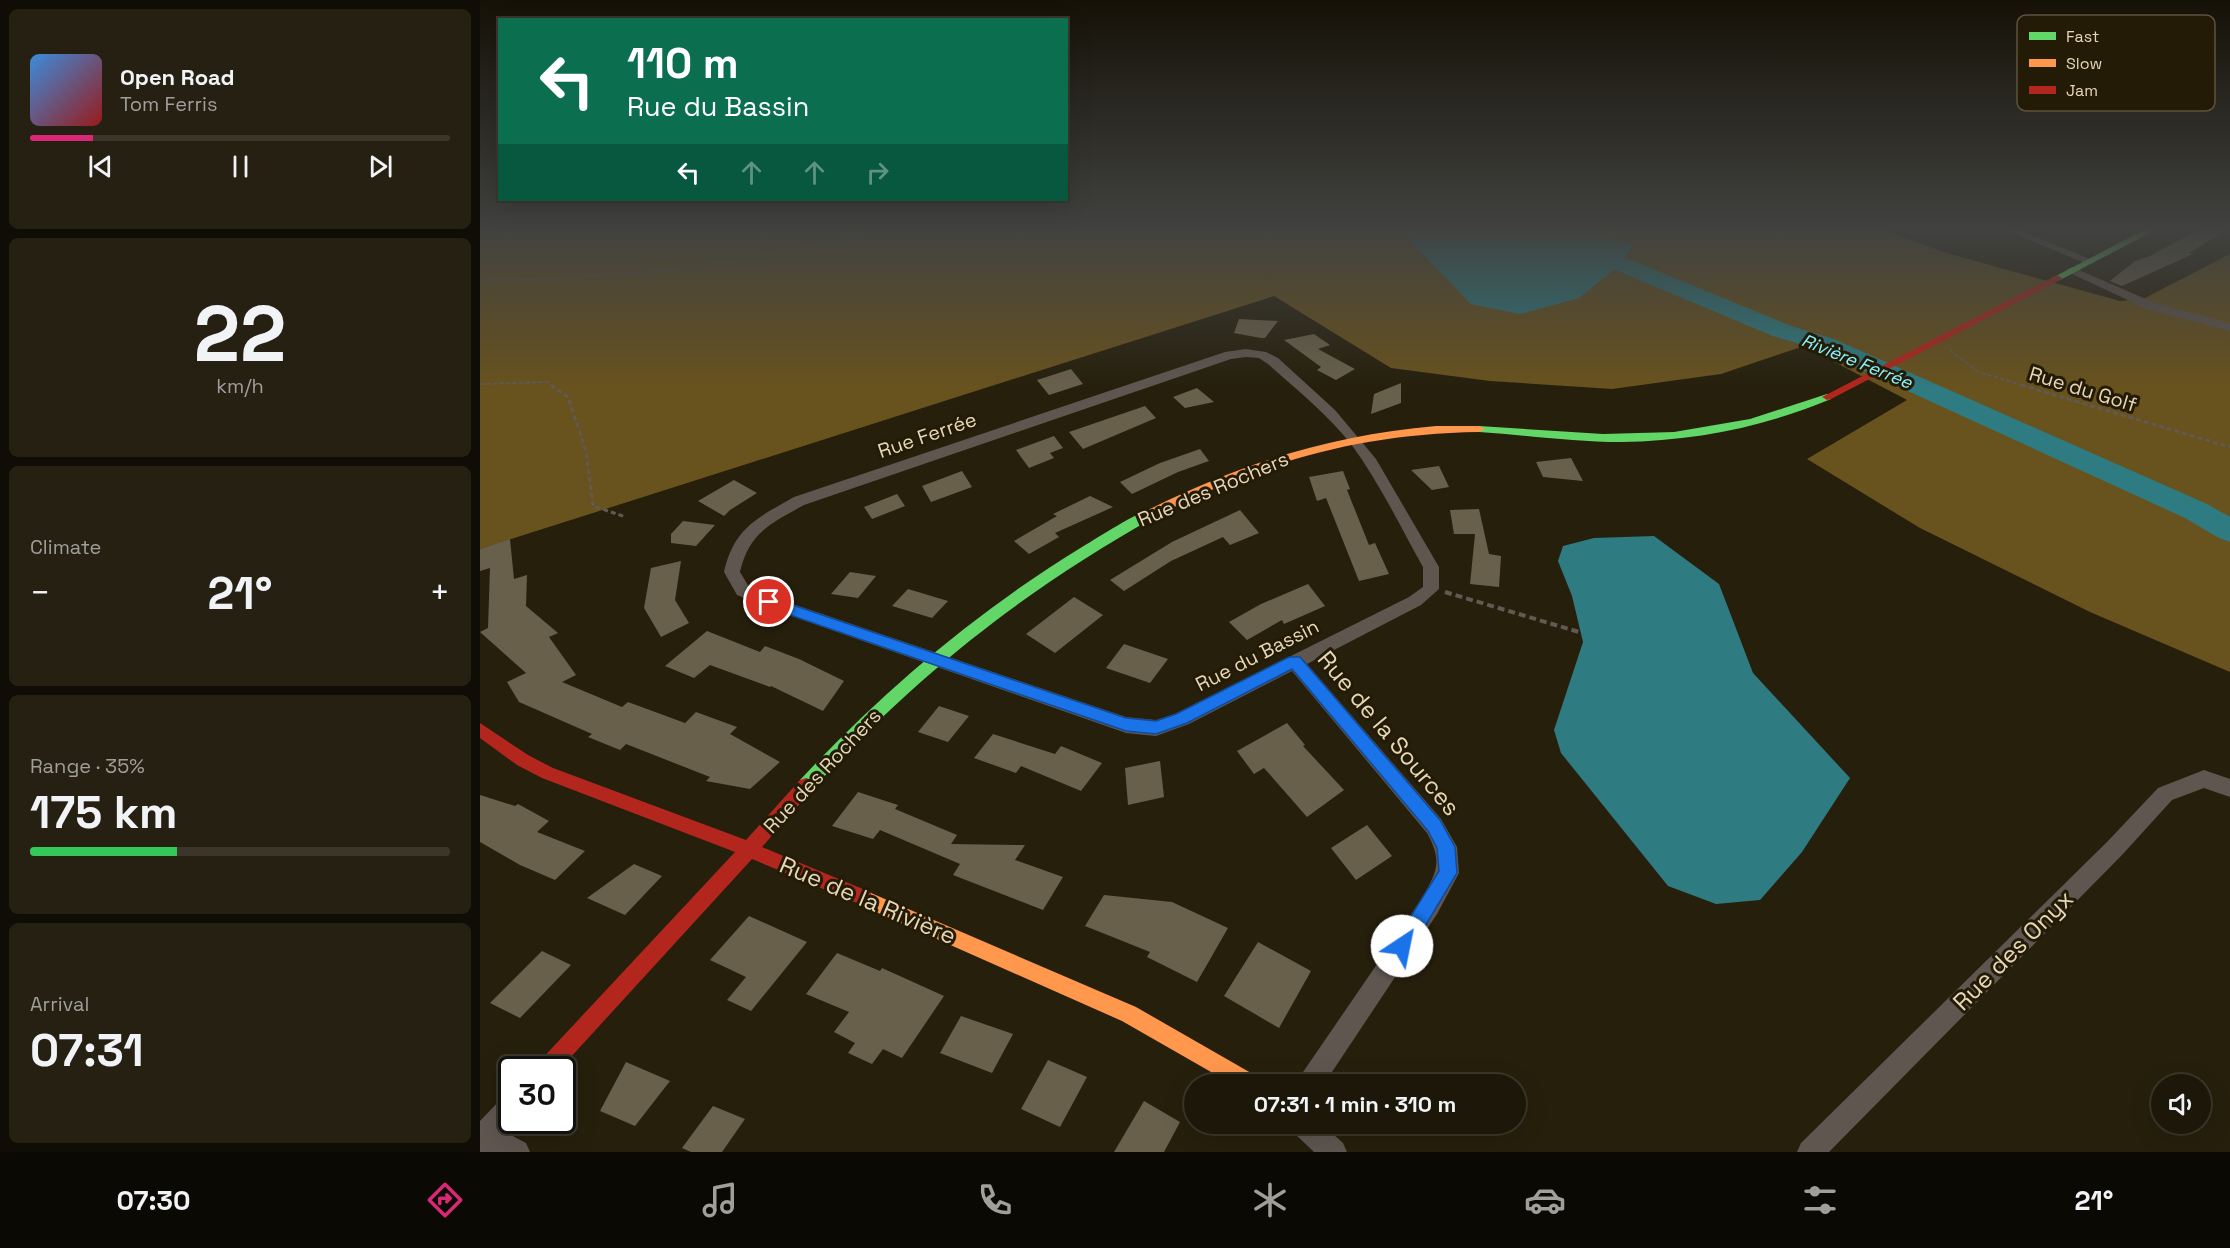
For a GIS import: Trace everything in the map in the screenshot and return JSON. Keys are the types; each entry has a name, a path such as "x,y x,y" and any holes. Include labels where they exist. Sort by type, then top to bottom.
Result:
{"street":[{"name":"Rue des Rochers","path":"558,1056 750,849 842,745 933,658 1021,592 1126,527 1238,474 1300,452 1354,439 1442,429 1609,439 1667,436 1741,425 1809,405 1866,379 2051,281"},
{"path":"2096,281 2151,306 2230,327"},
{"name":"Rue Ferrée","path":"933,658 743,591 732,572 735,554 757,525 799,501 1229,355 1262,355 1273,361 1354,439"},
{"path":"1354,439 1371,462 1431,567 1431,589"},
{"name":"Rue du Bassin","path":"933,658 1126,725 1156,728 1182,719 1414,601 1431,589"},
{"name":"Rue de la Sources","path":"1294,662 1434,826 1446,847 1448,873 1429,907 1317,1074"},
{"name":"Rue de la Rivière","path":"480,729 499,747 549,773 750,849 1110,1005 1233,1074"},
{"name":"Rue des Onyx","path":"1810,1152 2115,849 2165,794 2204,779 2230,788"},
{"path":"498,1120 482,1137 517,1152"},
{"path":"1314,1134 1334,1152"}],"path":[{"name":"Rue du Golf","path":"1937,340 1978,372 2230,447"},
{"path":"480,384 548,382 568,397 586,451 593,506 626,517"},
{"path":"1431,589 1579,632"}],"shaded area":[{"path":"480,281 2047,281 2120,301 2143,299 2178,281 2230,281 2230,672 2090,612 1920,528 1807,459 1907,400 1804,346 1721,374 1612,389 1490,381 1391,368 1274,296 480,549"}],"water":[{"path":"1449,281 1600,281 1579,298 1520,314 1471,304"},
{"path":"1654,536 1719,584 1753,673 1850,778 1802,852 1760,900 1716,904 1668,886 1561,753 1554,730 1583,642 1572,596 1558,561 1563,546 1594,538"}],"building":[{"path":"2110,281 2134,281 2122,286"},
{"path":"1239,319 1278,321 1265,338 1261,338 1234,333"},
{"path":"1314,334 1330,345 1318,349 1355,369 1336,380 1317,370 1321,367 1284,340"},
{"path":"1071,369 1083,384 1049,395 1037,380"},
{"path":"1401,383 1401,403 1371,414 1374,394"},
{"path":"1197,388 1214,402 1185,408 1173,397"},
{"path":"1145,406 1156,418 1083,449 1069,432"},
{"path":"1054,436 1063,448 1050,453 1054,458 1029,468 1016,450"},
{"path":"1200,449 1209,461 1178,472 1132,494 1120,482 1160,463"},
{"path":"1571,458 1583,481 1543,477 1536,462"},
{"path":"1439,466 1449,487 1432,490 1411,470"},
{"path":"962,471 972,487 931,502 922,486"},
{"path":"1343,471 1350,489 1347,490 1369,545 1375,543 1389,574 1359,581 1326,498 1317,501 1309,477"},
{"path":"734,480 757,493 724,516 698,501"},
{"path":"897,494 905,506 872,519 864,507"},
{"path":"1090,496 1113,507 1055,533 1059,537 1029,554 1014,541 1057,516 1053,514"},
{"path":"1479,509 1489,554 1501,556 1499,587 1470,584 1475,534 1454,534 1450,510"},
{"path":"1240,510 1259,533 1230,545 1223,537 1171,561 1124,591 1110,580 1172,542"},
{"path":"683,521 715,525 696,546 671,543 671,534"},
{"path":"510,539 514,579 527,575 526,606 558,633 549,637 576,675 562,682 622,707 628,702 685,723 696,712 737,727 730,734 780,762 750,789 706,781 710,777 626,744 620,750 588,737 592,734 519,702 507,682 526,673 480,632 488,628 490,568 480,571 480,549"},
{"path":"681,561 675,600 689,623 661,637 644,608 651,568"},
{"path":"850,572 876,576 858,598 831,594"},
{"path":"1308,584 1325,606 1284,624 1282,620 1247,640 1229,622 1261,604"},
{"path":"908,589 948,601 932,618 892,606"},
{"path":"1074,597 1103,615 1055,653 1026,634"},
{"path":"707,631 760,652 765,646 799,659 844,681 823,711 771,686 710,665 694,678 665,666"},
{"path":"1124,644 1168,659 1150,683 1106,668"},
{"path":"939,706 969,716 948,742 918,732"},
{"path":"1287,723 1305,745 1303,746 1344,790 1307,817 1264,768 1254,774 1237,751"},
{"path":"993,734 1055,754 1061,746 1102,763 1081,791 1021,766 1016,773 974,758"},
{"path":"1160,761 1164,797 1128,805 1125,768"},
{"path":"858,792 898,805 895,809 957,835 951,844 1025,845 1015,860 1063,877 1043,910 953,875 960,864 880,830 873,839 832,826"},
{"path":"480,795 515,806 518,804 549,821 537,832 585,851 555,880 520,865 480,842"},
{"path":"1367,825 1392,856 1356,880 1331,848"},
{"path":"634,864 662,876 625,915 587,898"},
{"path":"1104,895 1172,902 1228,928 1197,982 1147,957 1150,952 1085,926"},
{"path":"749,916 807,942 751,1011 727,1000 746,977 710,960"},
{"path":"1258,942 1311,971 1279,1028 1224,996"},
{"path":"542,951 571,965 520,1018 490,1003"},
{"path":"837,953 880,971 882,968 944,996 902,1058 883,1049 872,1064 848,1053 855,1043 834,1032 849,1012 806,994"},
{"path":"961,1016 1013,1034 992,1073 940,1053"},
{"path":"1048,1060 1087,1077 1060,1127 1021,1109"},
{"path":"626,1062 670,1081 635,1126 600,1111"},
{"path":"1144,1101 1180,1122 1164,1152 1114,1152"},
{"path":"713,1106 745,1119 722,1152 691,1152 682,1148"}],"waterway":[{"name":"Rivière Ferrée","path":"1661,281 1782,331 1825,344 2196,511 2230,531"}],"traffic: fast":[{"path":"1479,429 1603,438 1674,436 1752,422 1803,407 1827,397"},
{"path":"806,785 883,705 968,632 1058,568 1154,512"}],"traffic: slow":[{"path":"1154,512 1231,476 1311,449 1394,433 1479,429"},
{"path":"864,898 1129,1014 1234,1074"}],"traffic: jam":[{"path":"1827,397 2052,281"},
{"path":"480,729 500,746 547,773 725,840 864,898"},
{"path":"558,1056 806,785"}],"route":[{"path":"769,602 1126,725 1156,728 1182,719 1294,662 1434,826 1446,847 1448,873 1429,907 1402,946"}]}
